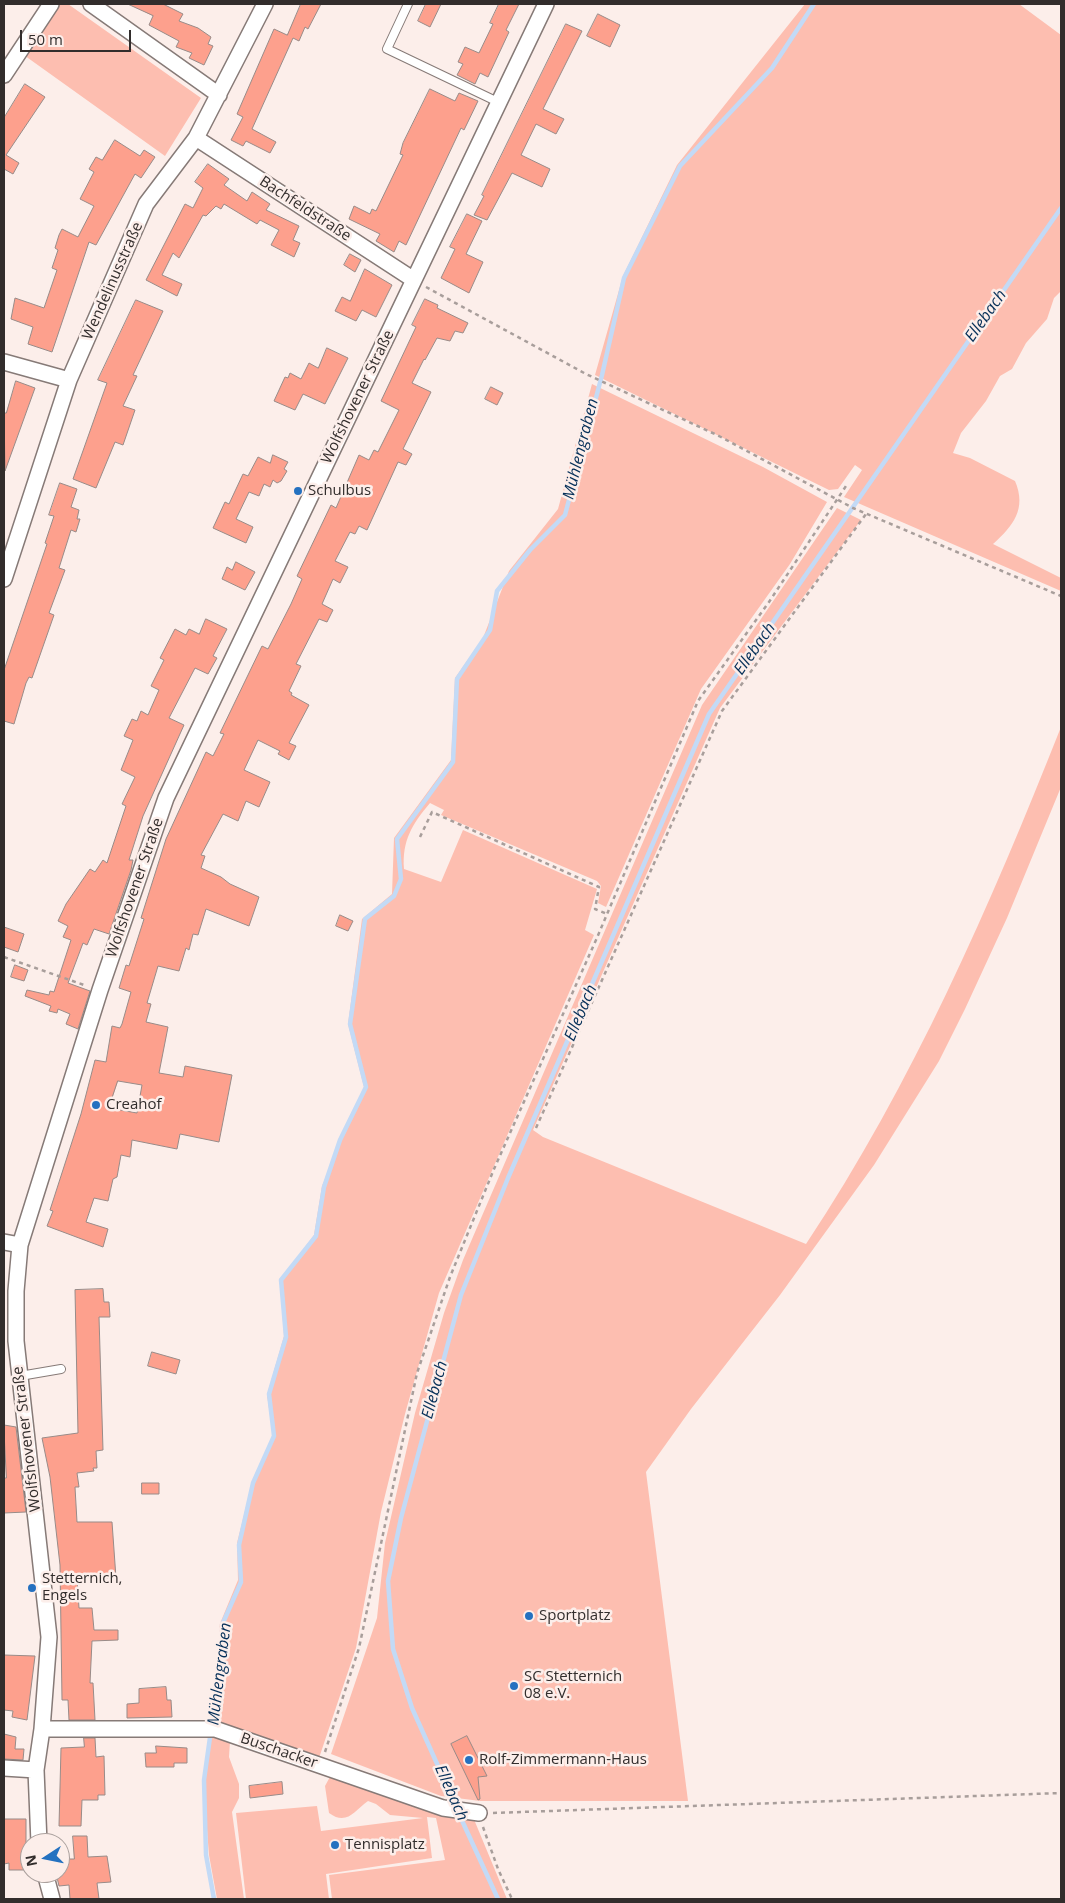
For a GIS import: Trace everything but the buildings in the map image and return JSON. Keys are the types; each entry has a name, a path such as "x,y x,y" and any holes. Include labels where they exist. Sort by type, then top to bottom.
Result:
{"street":[{"path":"4,75 51,4"},
{"path":"91,4 219,95"},
{"name":"Wendelinusstraße","path":"4,579 69,380 146,204 196,138 265,4"},
{"name":"Wolfshovener Straße","path":"39,1833 36,1770 42,1729 50,1637 16,1341 16,1291 20,1245 100,990 166,798 546,4"},
{"name":"Bachfeldstraße","path":"196,138 414,280"},
{"path":"4,362 69,380"},
{"path":"4,1242 20,1245"},
{"name":"Buschacker","path":"42,1729 211,1729 443,1808 472,1813"},
{"path":"4,1768 36,1770"},
{"path":"48,1883 52,1899"}],"lane":[{"path":"408,4 386,50 498,102"},
{"path":"20,1376 61,1369"}],"path":[{"path":"414,280 586,374 719,436 853,508 1061,596"},
{"path":"320,1766 359,1648 417,1373 450,1277 494,1169 607,914 698,701 769,602 848,483"},
{"path":"536,1128 722,711 866,514"},
{"path":"420,837 432,812 599,887 596,909 607,914"},
{"path":"4,958 100,990"},
{"path":"512,1899 472,1813 1061,1793"}],"shaded area":[{"path":"60,4 68,4 201,98 165,156 21,53"},
{"path":"805,4 1019,4 1061,35 1061,291 1054,298 1047,319 1026,343 1012,369 1000,376 986,401 961,433 953,453 970,458 1015,481 1018,491 1019,508 1012,524 993,544 1061,578 1061,591 844,497 862,470 855,465 838,489 829,490 595,375 623,276 677,165"},
{"path":"592,384 763,467 827,502 790,564 701,689 606,907 598,903 601,886 597,881 441,815 444,810 430,803 418,818 410,833 405,850 404,869 441,882 463,830 597,889 585,930 594,935 439,1293 405,1414 381,1512 356,1648 318,1761 214,1723 223,1678 219,1626 238,1580 237,1543 252,1483 273,1435 267,1395 284,1336 280,1280 314,1235 322,1186 364,1087 348,1024 362,919 392,894 394,838 451,760 455,678 483,638 509,571 558,509"},
{"path":"837,508 861,520 720,708 533,1130 543,1137 806,1244 845,1183 915,1057 977,927 1061,727 1061,787 1007,918 939,1061 874,1165 780,1295 691,1409 646,1472 688,1801 480,1801 441,1796 331,1754 377,1618 385,1543 415,1413 444,1313 463,1260 702,705"},
{"path":"212,1733 230,1741 229,1757 239,1784 239,1798 232,1812 244,1899 217,1899 209,1855 203,1779"},
{"path":"331,1775 473,1817 507,1899 332,1899 329,1875 445,1860 436,1818 427,1817 432,1858 326,1874 329,1899 246,1899 236,1813 317,1806 321,1831 423,1818 390,1815 376,1804 368,1801 346,1818 335,1817 329,1813 325,1786"}],"waterway":[{"name":"Mühlengraben","path":"214,1899 206,1855 204,1780 213,1716 222,1678 222,1625 241,1582 239,1545 253,1483 274,1436 269,1394 286,1337 281,1280 316,1236 324,1187 340,1140 366,1087 350,1024 365,919 394,896 401,879 397,839 453,762 457,679 490,630 497,591 530,550 565,515 602,375 624,278 680,166 772,68 814,4"},
{"name":"Ellebach","path":"456,1806 412,1708 393,1649 388,1581 401,1518 461,1295 508,1178 709,714 1061,208"},
{"name":"Ellebach","path":"459,1814 498,1899"}],"place":[{"name":"Schulbus","path":"298,491"},
{"name":"Creahof","path":"96,1105"},
{"name":"Stetternich, Engels","path":"32,1588"},
{"name":"Sportplatz","path":"529,1616"},
{"name":"SC Stetternich 08 e.V.","path":"514,1686"},
{"name":"Rolf-Zimmermann-Haus","path":"469,1760"},
{"name":"Tennisplatz","path":"335,1845"}]}
